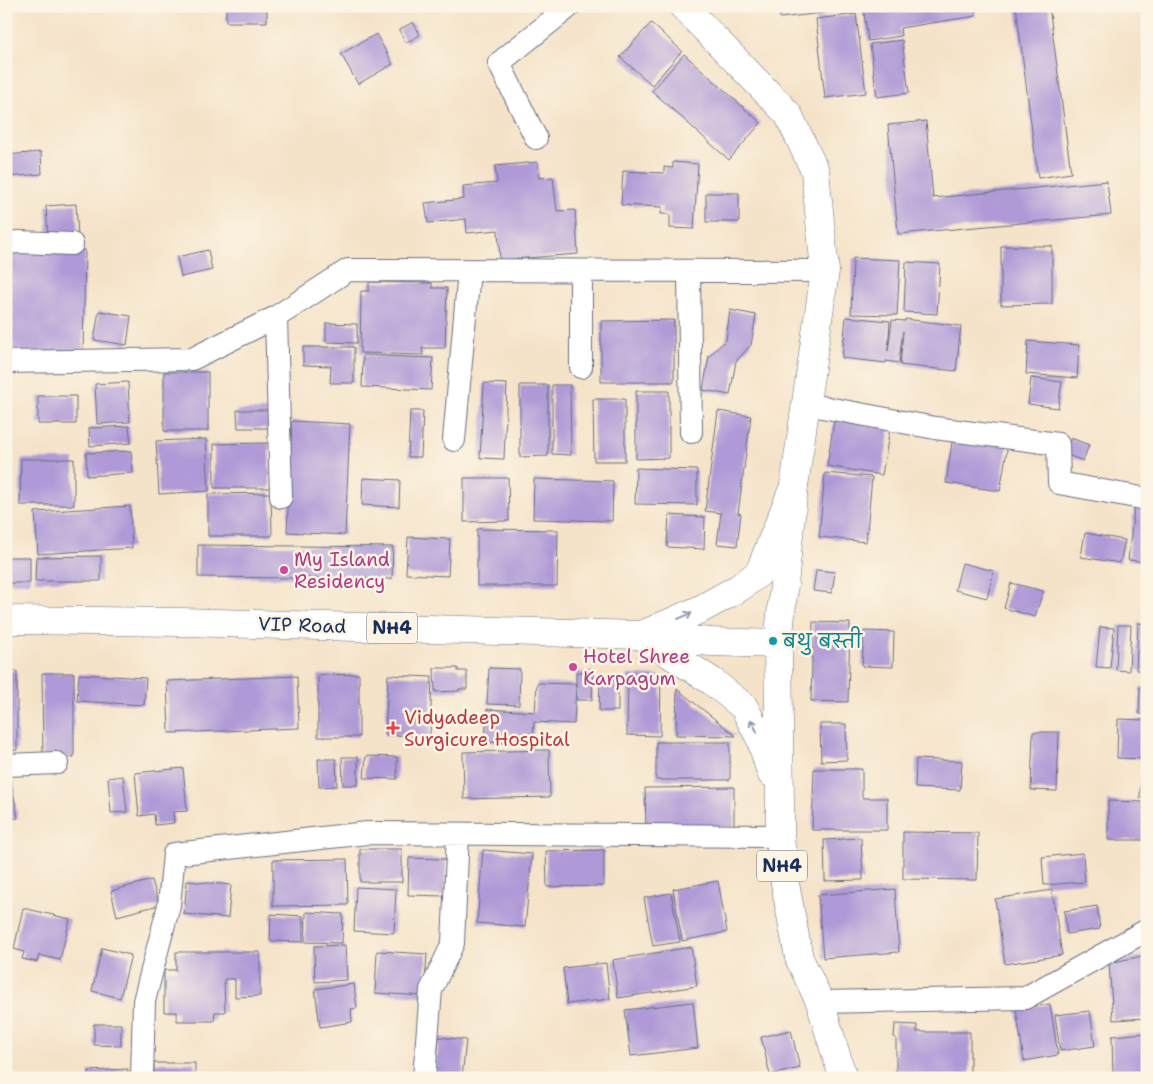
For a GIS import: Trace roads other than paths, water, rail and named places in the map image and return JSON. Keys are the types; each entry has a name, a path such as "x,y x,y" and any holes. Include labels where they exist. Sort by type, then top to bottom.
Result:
{"main road":[{"path":"683,6 788,114 815,171 825,271 794,486 778,644"},
{"path":"640,635 701,609 739,588 759,573 794,486"},
{"name":"VIP Road","path":"6,620 182,622 640,635 712,642 778,644"},
{"path":"640,635 713,682 744,707 761,740 780,805"},
{"name":"NH4","path":"778,644 780,836 784,878 799,958 820,1002 843,1078"}],"street":[{"path":"536,138 499,63 570,6"},
{"path":"6,243 72,244"},
{"path":"6,362 192,359 276,317 348,270 825,271"},
{"path":"581,270 581,368"},
{"path":"454,440 469,271"},
{"path":"689,271 691,432"},
{"path":"276,317 281,497"},
{"path":"806,404 934,428 1058,444 1059,483 1147,499"},
{"path":"6,765 57,763"},
{"path":"142,1078 144,1001 170,905 174,854 367,833 780,836"},
{"path":"424,1078 431,990 453,943 458,834"},
{"path":"820,1002 1025,998 1147,930"}],"place":[{"name":"My Island Residency","path":"284,570"},
{"name":"बथु बस्ती","path":"773,641"},
{"name":"Hotel Shree Karpagum","path":"573,667"},
{"name":"Vidyadeep Surgicure Hospital","path":"393,728"}]}
